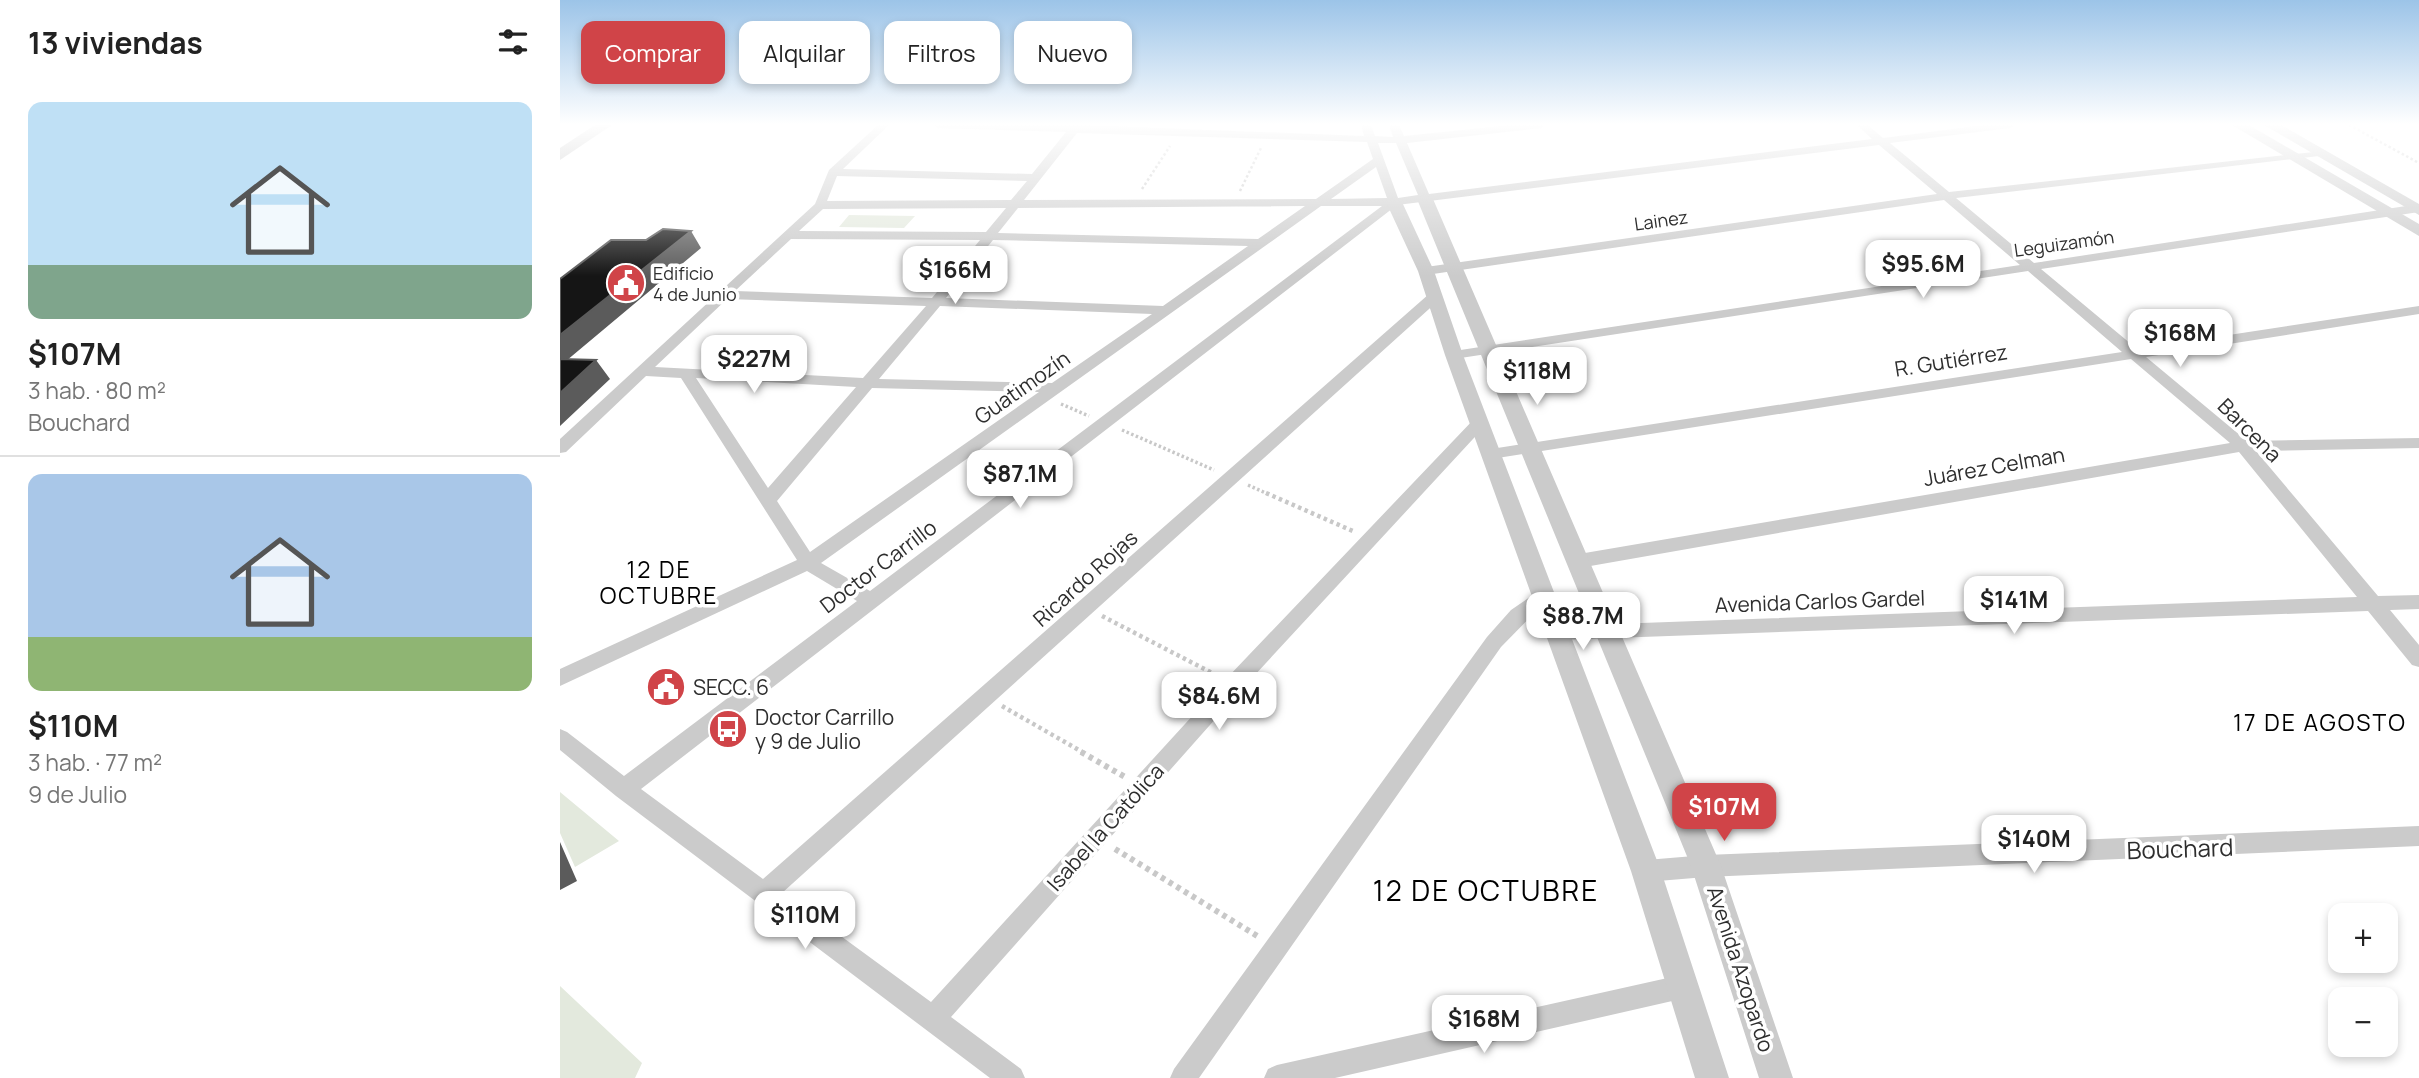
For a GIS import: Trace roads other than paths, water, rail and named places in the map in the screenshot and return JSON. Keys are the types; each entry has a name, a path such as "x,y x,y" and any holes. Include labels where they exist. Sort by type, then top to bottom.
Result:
{"street":[{"path":"560,448 820,205 832,175"},
{"path":"945,175 1036,178"},
{"path":"767,501 938,300 1038,175"},
{"name":"Guatimozín","path":"560,678 808,563 1357,175"},
{"path":"1385,175 1394,202 1426,271 1454,355 1646,871 1712,1078"},
{"name":"Avenida Azopardo","path":"1415,175 1706,866 1776,1078"},
{"path":"820,205 1394,202 1611,175"},
{"name":"Barcena","path":"1922,175 2242,446 2419,659"},
{"name":"Lainez","path":"1426,271 1947,196 2119,175"},
{"path":"2323,175 2419,231"},
{"path":"2358,175 2418,209"},
{"name":"Doctor Carrillo","path":"624,789 1394,202"},
{"name":"Leguizamón","path":"1454,355 2418,209"},
{"path":"788,235 989,236 1261,243"},
{"path":"723,295 938,300 1168,310"},
{"name":"Ricardo Rojas","path":"765,893 1434,297"},
{"name":"R. Gutiérrez","path":"1491,453 2419,310"},
{"path":"642,371 1050,392"},
{"path":"686,374 808,563 870,600"},
{"name":"Isabel la Católica","path":"933,1018 1234,684 1480,422"},
{"name":"Juárez Celman","path":"1579,561 2242,446 2419,443"},
{"path":"1183,1078 1494,642 1518,615 1543,595"},
{"name":"Avenida Carlos Gardel","path":"1558,633 2419,601"},
{"path":"560,738 624,789 1012,1078"},
{"name":"Bouchard","path":"1646,871 1706,866 2419,836"},
{"path":"1277,1078 1681,987"}],"place":[{"name":"Edificio 4 de Junio","path":"626,283"},
{"name":"SECC. 6","path":"666,687"},
{"name":"Doctor Carrillo y 9 de Julio","path":"728,729"}],"district":[{"name":"12 DE OCTUBRE","path":"659,582"},
{"name":"17 DE AGOSTO","path":"2320,722"},
{"name":"12 DE OCTUBRE","path":"1486,890"}]}
